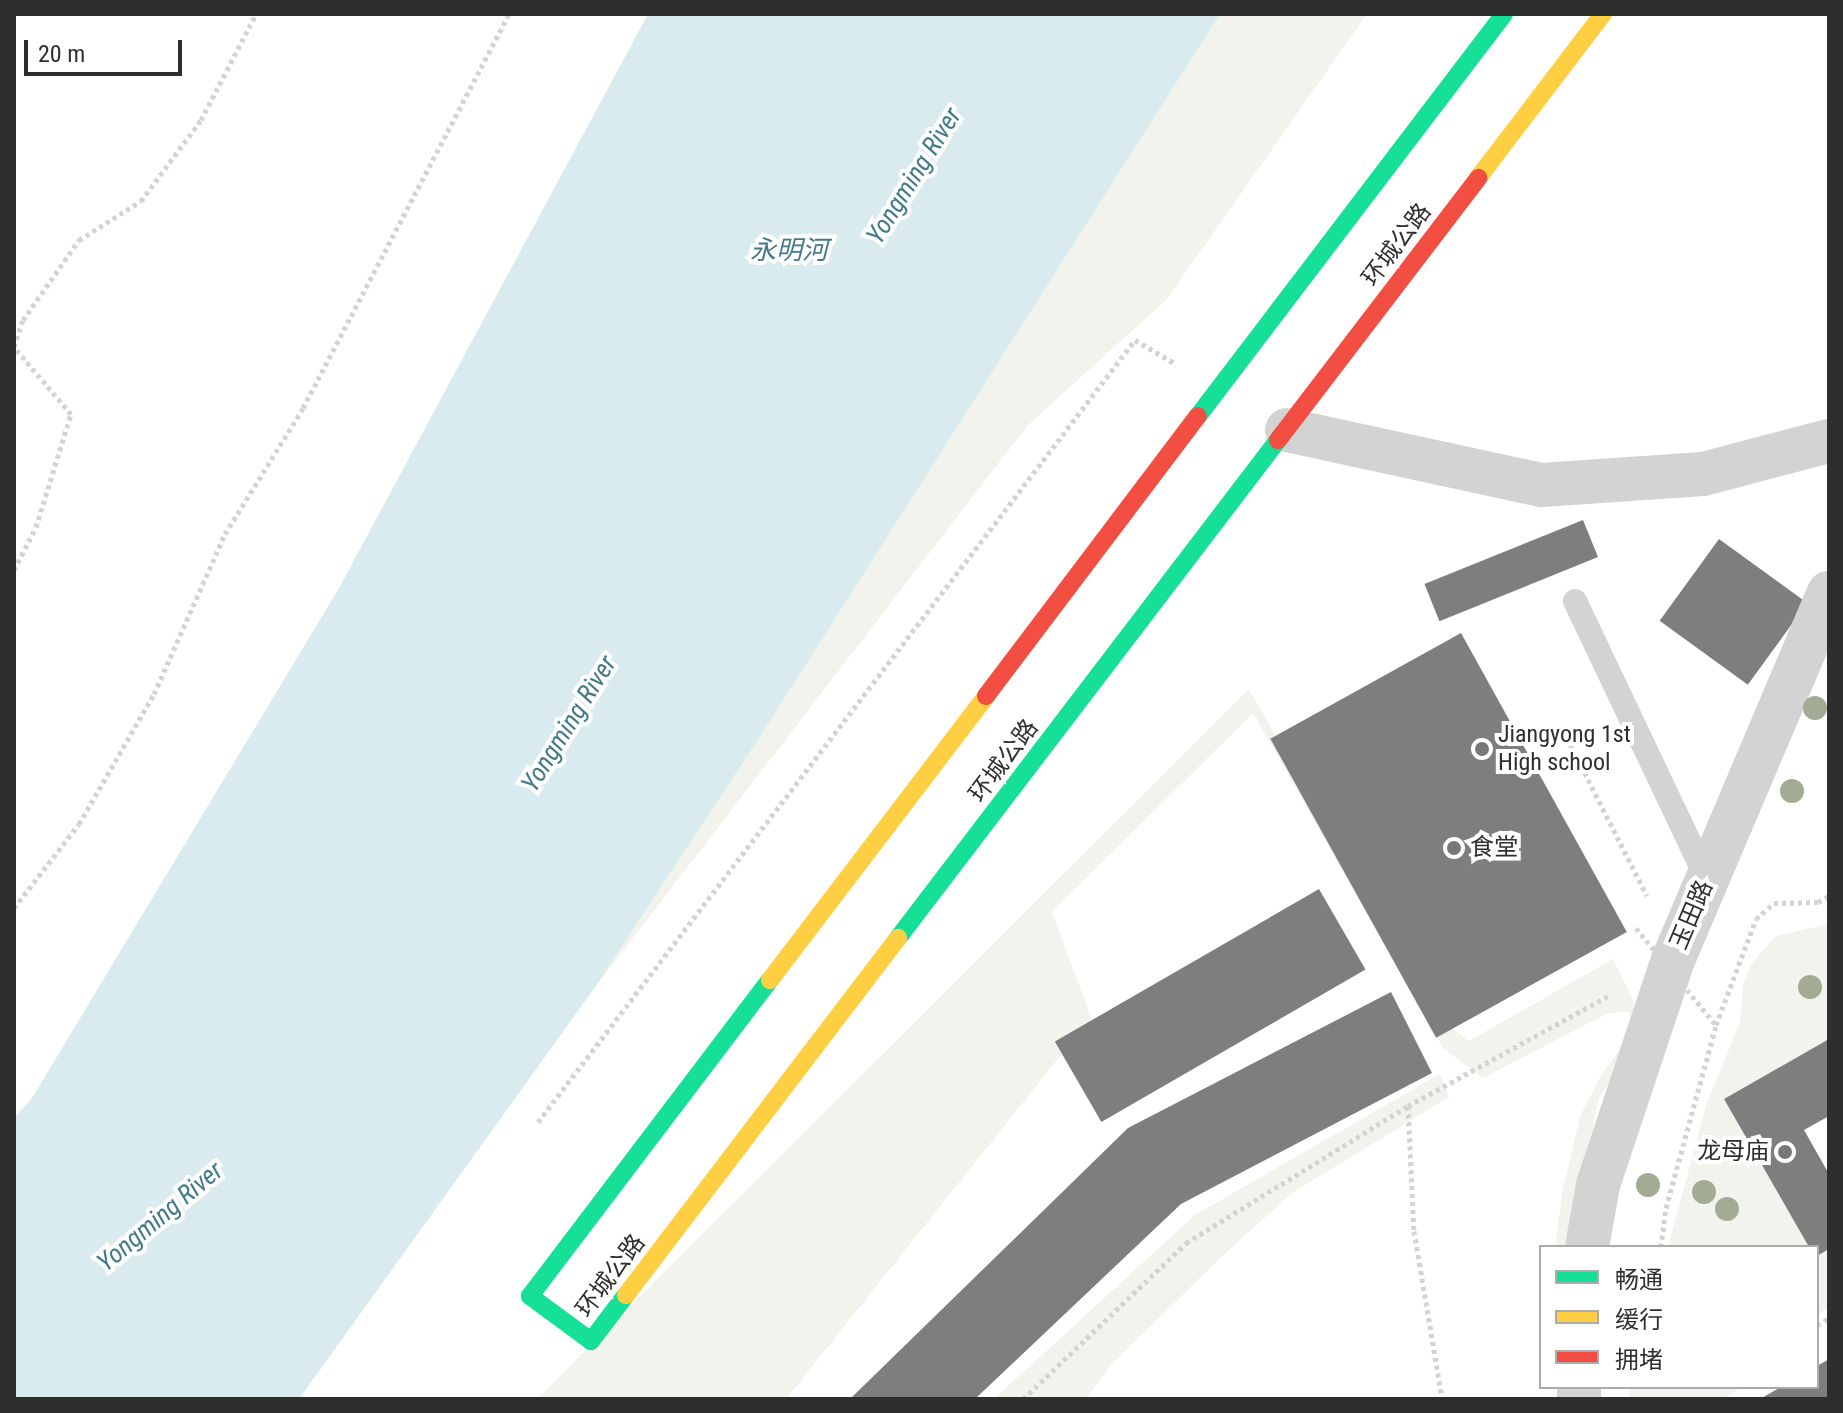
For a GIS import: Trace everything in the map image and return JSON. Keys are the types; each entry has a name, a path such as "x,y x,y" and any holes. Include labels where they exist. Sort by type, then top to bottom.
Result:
{"main road":[{"name":"环城公路","path":"1504,14 530,1296 591,1341 1603,14"}],"street":[{"path":"1287,430 1542,485 1703,474 1829,441"},
{"name":"玉田路","path":"1587,1245 1598,1185 1666,964 1707,879 1829,593"}],"lane":[{"path":"1575,601 1697,864 1707,879"}],"path":[{"path":"14,570 36,527 71,414 14,347 23,320 79,240 141,201 201,120 256,14"},
{"path":"14,908 79,824 154,694 225,534 303,408 509,14"},
{"path":"538,1122 1135,340 1218,389"},
{"path":"1570,744 1650,901"},
{"path":"1661,1245 1666,1208 1716,1025 1756,919 1774,903 1818,902 1829,896"},
{"path":"1625,933 1636,928 1641,919"},
{"path":"1636,928 1716,1025"},
{"path":"1023,1399 1186,1243 1408,1106 1617,990"},
{"path":"1408,1106 1414,1231 1442,1399"}],"shaded area":[{"path":"1213,14 1367,14 1166,300 1027,426 593,990"},
{"path":"1249,689 1434,1014 1469,1041 1613,959 1633,1000 1639,1036 1599,1098 1567,1245 1555,1245 1563,1188 1581,1114 1603,1072 1633,1033 1629,1012 1608,1013 1483,1078 1443,1048 1253,713 1052,912 1096,1031 1073,1040 786,1399 537,1399"},
{"path":"1829,924 1829,1039 1724,1099 1808,1245 1669,1245 1707,1102 1740,1023 1743,985 1752,963 1776,936"},
{"path":"1440,1074 1449,1097 1292,1193 1219,1259 1108,1368 1086,1399 994,1399 1195,1215"},
{"path":"1829,1249 1829,1308 1819,1314 1819,1255"},
{"path":"1630,1389 1739,1389 1723,1399 1628,1399"}],"water":[{"name":"永明河","path":"648,14 1220,14 759,738 593,990 299,1399 14,1399 14,1118 32,1098 339,588"}],"building":[{"path":"1583,520 1598,557 1439,621 1424,584"},
{"path":"1719,539 1807,603 1748,685 1660,621"},
{"name":"食堂","path":"1461,633 1627,932 1436,1038 1270,739"},
{"path":"1319,889 1366,970 1101,1122 1055,1042"},
{"path":"1391,992 1432,1073 1181,1204 975,1399 850,1399 1128,1128"},
{"name":"龙母庙","path":"1829,1039 1829,1116 1804,1130 1829,1174 1829,1249 1819,1255 1819,1245 1808,1245 1724,1099"},
{"path":"1829,1359 1829,1399 1760,1399 1778,1389 1819,1389 1819,1365"}],"traffic: fast":[{"path":"1198,416 1504,14"},
{"path":"898,938 1278,440"},
{"path":"626,1295 591,1341 530,1296 770,980"}],"traffic: slow":[{"path":"1478,178 1603,14"},
{"path":"770,980 986,696"},
{"path":"626,1295 898,938"}],"traffic: jam":[{"path":"1278,440 1478,178"},
{"path":"986,696 1198,416"}],"place":[{"name":"Jiangyong 1st High school","path":"1482,749"},
{"name":"食堂","path":"1454,848"},
{"name":"龙母庙","path":"1785,1152"}],"water label":[{"name":"Yongming River","path":"914,176"},
{"name":"Yongming River","path":"569,724"},
{"name":"Yongming River","path":"160,1217"}]}
